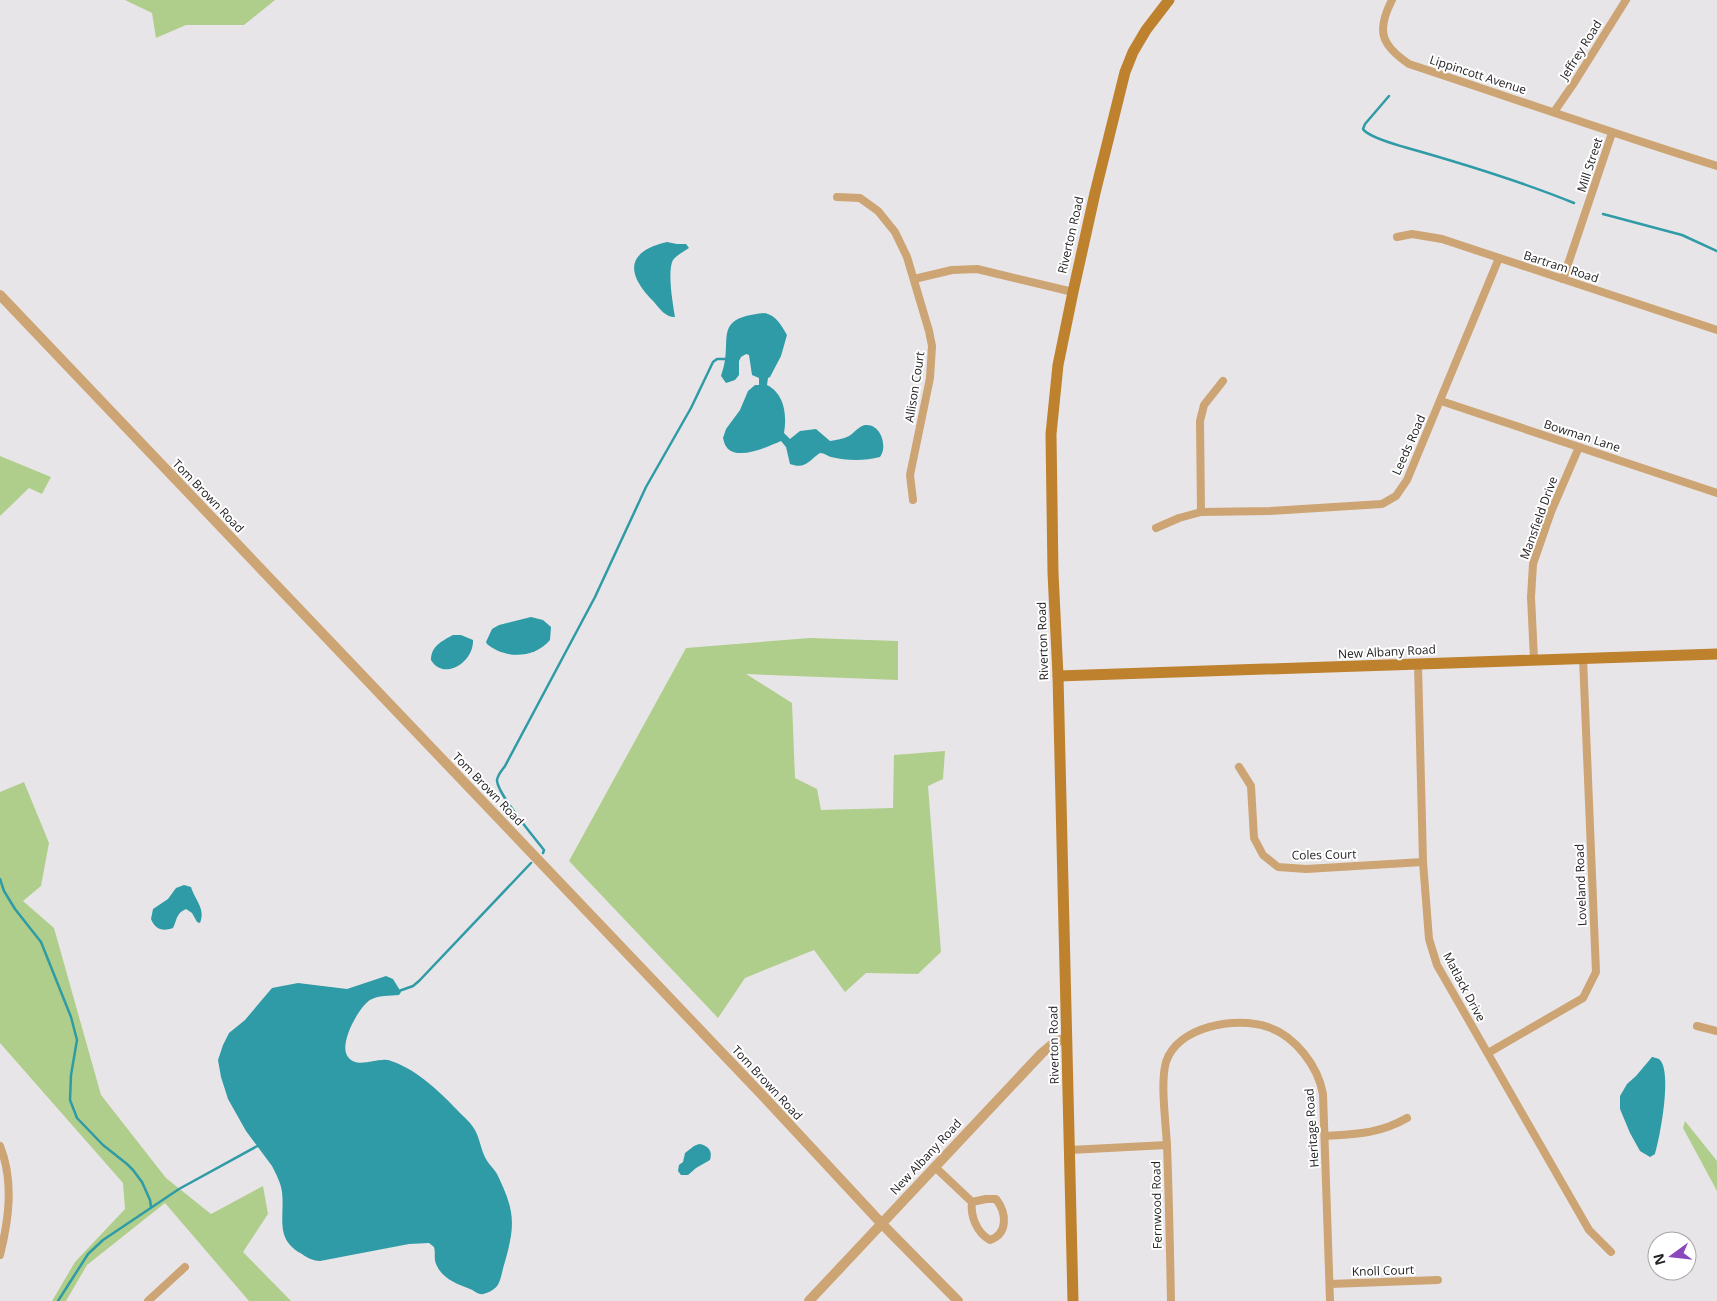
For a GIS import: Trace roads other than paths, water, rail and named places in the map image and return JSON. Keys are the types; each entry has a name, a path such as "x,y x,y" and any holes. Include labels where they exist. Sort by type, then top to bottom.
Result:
{"main road":[{"name":"Riverton Road","path":"1073,1301 1058,676 1053,573 1051,434 1058,365 1073,292 1125,72 1146,30 1169,0"},
{"name":"New Albany Road","path":"1058,676 1343,668 1534,659 1717,654"}],"street":[{"name":"Lippincott Avenue","path":"1392,0 1384,16 1382,26 1384,36 1394,54 1410,64 1612,133"},
{"name":"Jeffrey Road","path":"1554,112 1626,0"},
{"name":"Mill Street","path":"1564,279 1612,133 1717,166"},
{"name":"Allison Court","path":"837,197 860,198 878,211 895,232 907,257 929,331 932,346 930,378 910,475 913,500"},
{"name":"Bartram Road","path":"1397,237 1412,234 1432,236 1717,330"},
{"name":"Leeds Road","path":"1156,528 1179,518 1201,512 1270,511 1382,504 1396,496 1407,480 1499,258"},
{"path":"914,279 952,270 977,269 1073,292"},
{"name":"Tom Brown Road","path":"0,295 751,1083 882,1224 958,1301"},
{"path":"1201,512 1200,421 1204,405 1223,381"},
{"name":"Bowman Lane","path":"1441,401 1717,493"},
{"name":"Mansfield Drive","path":"1534,659 1530,597 1533,564 1579,447"},
{"name":"Loveland Road","path":"1488,1053 1583,998 1596,972 1583,658"},
{"name":"Matlack Drive","path":"1418,664 1423,862 1430,939 1437,965 1588,1230 1610,1252"},
{"name":"Coles Court","path":"1239,767 1251,786 1254,838 1263,855 1278,867 1306,869 1423,862"},
{"name":"Heritage Road","path":"1167,1145 1164,1081 1166,1063 1175,1047 1182,1040 1197,1030 1214,1025 1242,1023 1261,1024 1291,1039 1313,1067 1321,1084 1323,1094 1330,1301"},
{"path":"1697,1026 1717,1032"},
{"name":"New Albany Road","path":"809,1301 1042,1053 1055,1042 1067,1038"},
{"path":"1325,1136 1374,1132 1393,1126 1407,1118"},
{"name":"Fernwood Road","path":"1070,1150 1167,1145 1171,1301"},
{"path":"0,1146 4,1156 9,1184 7,1228 0,1255"},
{"path":"935,1167 972,1202"},
{"path":"986,1198 996,1199 1001,1206 1004,1225 997,1238 990,1240 983,1237 971,1211 972,1202 986,1198"},
{"path":"153,1300 185,1267"},
{"name":"Knoll Court","path":"1330,1284 1438,1280"}],"water":[{"path":"667,242 686,244 689,248 674,258 671,265 671,288 675,317 668,316 645,292 638,282 634,265 637,258 643,252 653,246"},
{"path":"765,313 781,324 787,335 781,356 768,378 767,385 778,394 781,400 785,413 784,433 790,439 800,431 816,429 830,441 842,439 865,425 871,425 879,432 883,442 880,457 850,460 820,453 800,466 790,464 786,447 781,441 747,453 734,452 727,448 723,438 726,429 740,410 748,391 755,385 759,385 759,378 752,375 749,355 746,354 739,361 739,375 735,380 726,383 721,376 725,363 727,333 730,326 736,320"},
{"path":"531,617 543,620 551,627 550,640 536,651 528,654 511,654 494,649 487,644 486,642 492,629 499,625"},
{"path":"453,635 461,635 473,640 472,648 469,656 463,662 450,669 443,669 436,666 431,660 431,655 438,644"},
{"path":"184,885 191,887 201,909 202,918 200,923 186,909 179,915 173,928 162,930 151,919 153,909 168,899 176,888"},
{"path":"386,976 393,979 401,992 399,995 373,998 365,1004 355,1018 347,1036 346,1051 352,1061 363,1063 386,1060 411,1070 437,1090 469,1121 475,1130 485,1158 497,1174 503,1187 512,1218 508,1251 500,1281 494,1289 484,1294 479,1294 447,1278 440,1271 436,1263 434,1247 429,1243 409,1244 320,1261 308,1258 293,1248 287,1242 284,1234 281,1185 272,1166 246,1131 228,1099 221,1077 218,1060 229,1033 245,1020 272,988 298,983 347,989"},
{"path":"1652,1057 1659,1059 1663,1066 1665,1090 1657,1146 1655,1154 1650,1157 1640,1151 1630,1133 1620,1109 1620,1096 1627,1084"},
{"path":"699,1144 709,1149 711,1154 710,1160 688,1175 681,1175 678,1171 679,1165 683,1162 685,1153"}],"waterway":[{"path":"1389,96 1365,124 1363,129 1370,135 1512,180 1574,203"},
{"path":"1603,214 1682,235 1717,251"},
{"path":"543,853 544,850 503,795 497,780 498,776 595,597 646,487 691,408 713,362 717,359 727,359"},
{"path":"399,991 413,986 419,981 531,863"},
{"path":"0,879 4,891 15,909 41,942 71,1017 77,1040 71,1075 70,1100 77,1118 103,1145 133,1170 142,1182 151,1207"},
{"path":"58,1301 88,1254 103,1240 179,1189 261,1144"}]}
